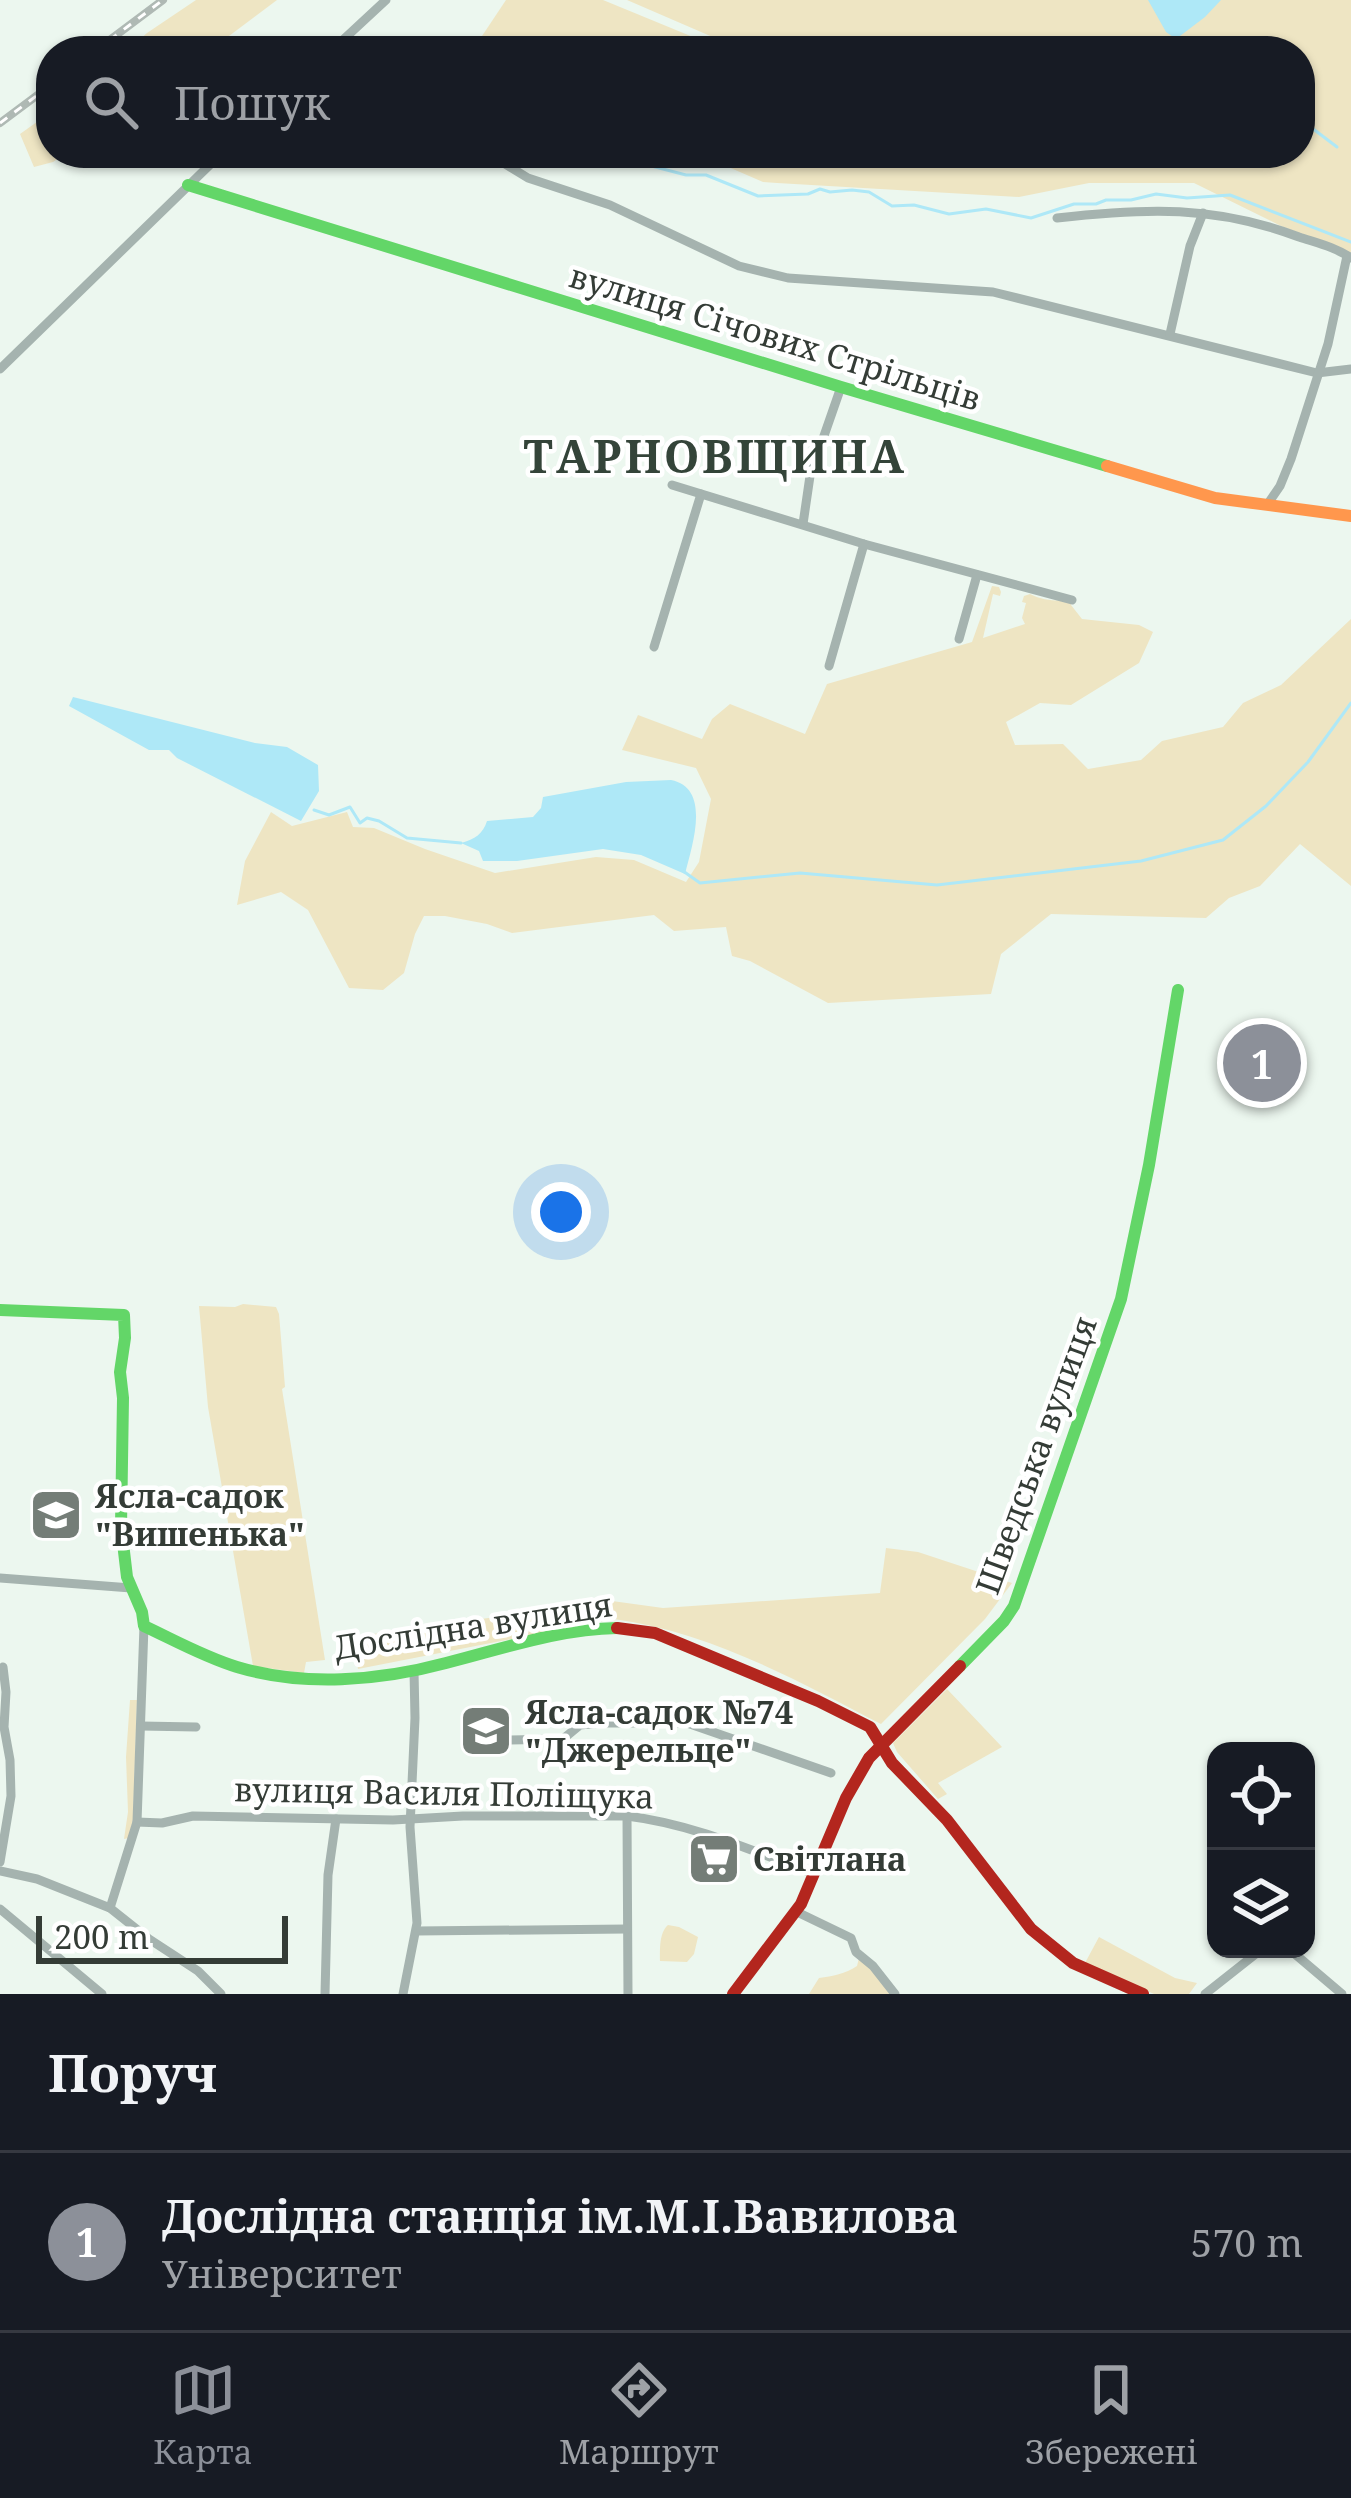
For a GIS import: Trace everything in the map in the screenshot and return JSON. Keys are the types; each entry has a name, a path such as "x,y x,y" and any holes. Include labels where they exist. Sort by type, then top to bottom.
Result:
{"street":[{"path":"347,36 386,0"},
{"path":"0,369 206,168"},
{"path":"512,168 610,205 739,266 788,278 993,292 1317,373 1351,369"},
{"name":"вулиця Січових Стрільців","path":"188,185 1215,497 1351,516"},
{"path":"1058,218 1129,210 1203,213 1272,225 1349,257 1292,459 1267,505"},
{"path":"1170,334 1190,246 1203,213"},
{"path":"803,524 810,476 841,386"},
{"path":"672,485 1072,600"},
{"path":"654,647 700,494"},
{"path":"829,666 865,544"},
{"path":"958,639 977,575"},
{"name":"Шведська вулиця","path":"733,1994 795,1911 869,1758 1004,1621 1022,1587 1121,1299 1178,990"},
{"path":"0,1310 124,1316 120,1510 127,1577 144,1626 137,1822 110,1908"},
{"path":"0,1578 131,1588"},
{"name":"Дослідна вулиця","path":"144,1626 223,1662 268,1674 325,1678 414,1671 583,1630 610,1627 655,1634 869,1726 892,1763 947,1820 1031,1929 1073,1963 1143,1994"},
{"path":"0,1862 11,1796 3,1667"},
{"path":"403,1994 417,1930 410,1820 414,1671"},
{"path":"510,1740 563,1739 580,1725 679,1722 831,1773"},
{"path":"141,1726 196,1727"},
{"name":"вулиця Василя Поліщука","path":"137,1822 162,1823 189,1816 336,1820 627,1816 706,1833 814,1874"},
{"path":"627,1816 628,1994"},
{"path":"325,1994 328,1875 336,1820"},
{"path":"0,1871 37,1879 110,1908 198,1971 221,1994"},
{"path":"0,1909 102,1994"},
{"path":"795,1911 851,1938 856,1952 895,1994"},
{"path":"417,1930 627,1929"},
{"path":"1205,1994 1251,1958"},
{"path":"1300,1958 1342,1994"}],"shaded area":[{"path":"196,0 277,0 229,36 144,36"},
{"path":"506,0 603,0 691,36 482,36"},
{"path":"627,0 1351,0 1351,253 1281,226 1194,183 1089,183 1019,197 763,182 731,168 1315,168 1315,36 710,36"},
{"path":"36,123 36,166 34,167 20,134"},
{"path":"992,586 1001,592 1000,596 993,594 983,638 1025,624 1026,603 1022,602 1030,594 1072,600 1082,619 1139,625 1153,632 1139,663 1071,705 1040,703 1006,722 1015,745 1063,744 1088,769 1141,760 1162,741 1223,727 1243,703 1281,685 1351,619 1351,886 1300,844 1260,886 1229,898 1206,918 1051,914 1001,954 991,994 828,1003 732,956 726,927 674,931 654,915 512,933 487,924 424,916 404,973 383,990 349,988 308,910 281,892 237,905 245,861 271,812 292,826 347,812 353,827 374,828 495,873 596,857 634,860 686,882 699,862 711,799 696,768 622,750 638,715 702,739 712,719 730,704 805,734 827,684 972,642"},
{"path":"199,1306 276,1307 279,1314 282,1389 325,1660 306,1662 304,1673 253,1666 208,1407"},
{"path":"886,1548 918,1552 1012,1583 985,1619 881,1724 718,1646 614,1619 358,1669 359,1636 612,1601 663,1608 880,1593"},
{"path":"947,1689 1002,1747 938,1783 947,1794 938,1799 893,1743"},
{"path":"130,1700 137,1700 133,1820 129,1838 124,1839 128,1812"},
{"path":"668,1925 698,1937 687,1962 660,1961"},
{"path":"1099,1937 1175,1978 1197,1983 1189,1994 1154,1994 1085,1963"},
{"path":"859,1958 875,1969 893,1994 809,1994 819,1978 852,1969"}],"water":[{"path":"1148,0 1221,0 1180,36 1166,32"},
{"path":"73,697 287,747 318,765 319,791 301,821 169,750 149,750 69,706"},
{"path":"671,780 684,785 695,806 685,874 641,855 603,849 483,861 479,851 461,843 478,835 487,821 533,817 543,797 626,782"}],"waterway":[{"path":"1315,130 1337,147"},
{"path":"659,168 706,175 758,196 852,190 869,192 892,206 914,205 949,214 986,209 1031,218 1074,204 1156,194 1230,195 1351,242"},
{"path":"683,871 700,883 800,873 937,885 1141,861 1223,840 1266,806 1308,762 1351,703"},
{"path":"314,810 329,815 350,807 360,823 367,818 407,838 461,843"}],"railway":[{"path":"115,36 163,0"},
{"path":"0,123 36,96"}],"traffic: fast":[{"path":"188,185 1107,466"},
{"path":"960,1666 1014,1606 1121,1299 1178,990"},
{"path":"0,1310 124,1315 121,1526 127,1577 144,1626 237,1667 315,1679 394,1674 552,1636 617,1628"}],"traffic: slow":[{"path":"1107,466 1215,498 1351,516"}],"traffic: jam":[{"path":"617,1628 655,1633 870,1727 892,1763 947,1820 1031,1929 1073,1963 1143,1994"},
{"path":"733,1994 801,1904 846,1798 869,1758 960,1666"}],"place":[{"name":"Дослідна станція ім.М.І.Вавилова","path":"1262,1063"},
{"name":"Ясла-садок \"Вишенька\"","path":"56,1515"},
{"name":"Ясла-садок №74 \"Джерельце\"","path":"486,1731"},
{"name":"Світлана","path":"714,1859"}],"district":[{"name":"ТАРНОВЩИНА","path":"715,457"}]}
